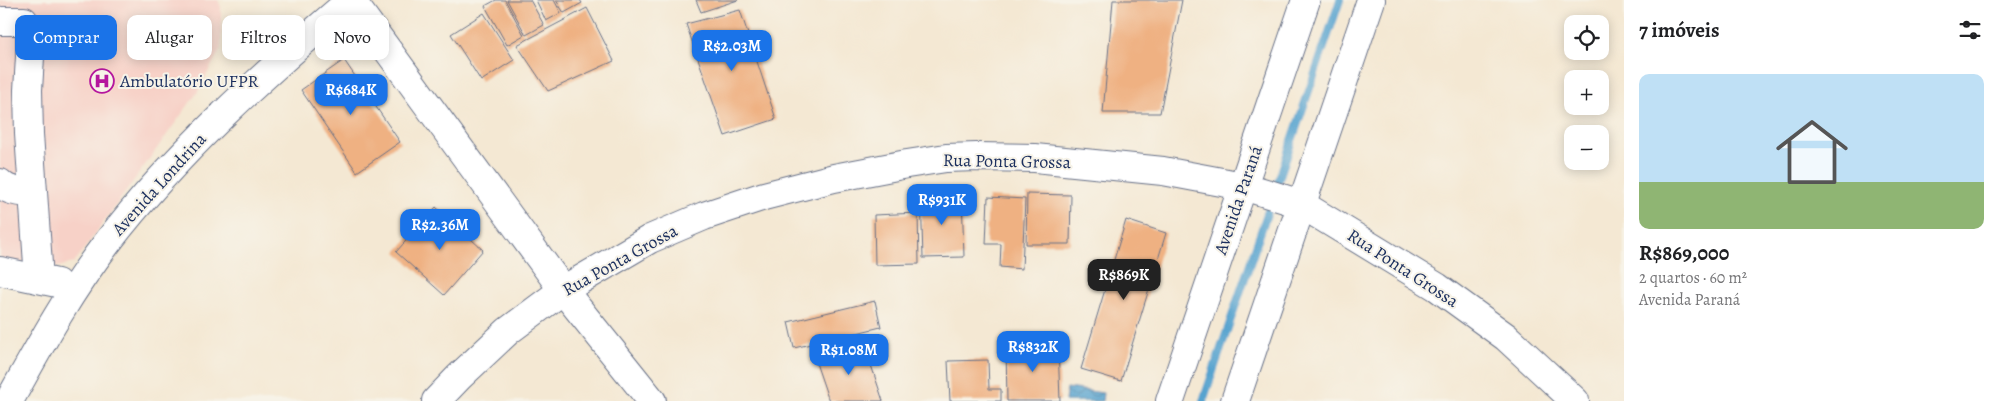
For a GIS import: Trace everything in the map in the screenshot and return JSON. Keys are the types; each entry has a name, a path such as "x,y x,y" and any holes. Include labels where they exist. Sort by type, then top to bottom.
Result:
{"street":[{"name":"Avenida Londrina","path":"9,401 76,286 112,236 153,186 268,71 351,0"},
{"path":"351,0 562,290 652,401"},
{"name":"Avenida Paraná","path":"1170,401 1306,0"},
{"path":"1235,401 1299,203 1371,0"},
{"path":"0,21 24,21 30,32 28,90 39,279"},
{"name":"Rua Ponta Grossa","path":"436,401 508,331 562,290 650,240 704,216 764,196 834,178 946,158 1035,158 1163,171 1244,186 1299,203 1437,287 1506,337 1575,401"},
{"path":"0,183 4,188 33,193"},
{"path":"0,271 76,286"}],"shaded area":[{"path":"0,0 218,0 221,7 221,48 197,93 74,263 53,268 0,259"}],"water":[{"path":"1067,388 1103,393 1102,401 1065,401"}],"building":[{"path":"496,0 505,0 524,35 507,45 485,6"},
{"path":"507,0 530,0 544,25 526,35"},
{"path":"536,0 554,0 561,13 546,21"},
{"path":"556,0 580,0 582,3 564,13"},
{"path":"696,0 738,0 701,12"},
{"path":"1113,0 1182,0 1160,113 1103,113"},
{"path":"587,8 614,61 548,91 517,45"},
{"path":"740,10 776,119 725,136 686,24"},
{"path":"484,13 514,60 481,81 451,34"},
{"path":"344,60 400,142 357,172 301,90"},
{"path":"962,194 964,257 923,258 921,195"},
{"path":"1027,194 1071,195 1070,244 1026,244"},
{"path":"988,197 1025,199 1022,269 1000,267 1001,244 986,244"},
{"path":"436,207 483,250 444,295 396,252"},
{"path":"918,213 919,264 875,265 874,215"},
{"path":"1126,220 1166,233 1121,381 1081,369"},
{"path":"875,301 881,327 794,348 788,322"},
{"path":"864,344 883,401 829,401 815,360"},
{"path":"1058,345 1060,401 1007,401 1006,346"},
{"path":"988,360 989,389 1001,389 1001,401 950,401 948,361"}],"waterway":[{"path":"1203,401 1340,0"}],"place":[{"name":"Ambulatório UFPR","path":"102,81"}]}
